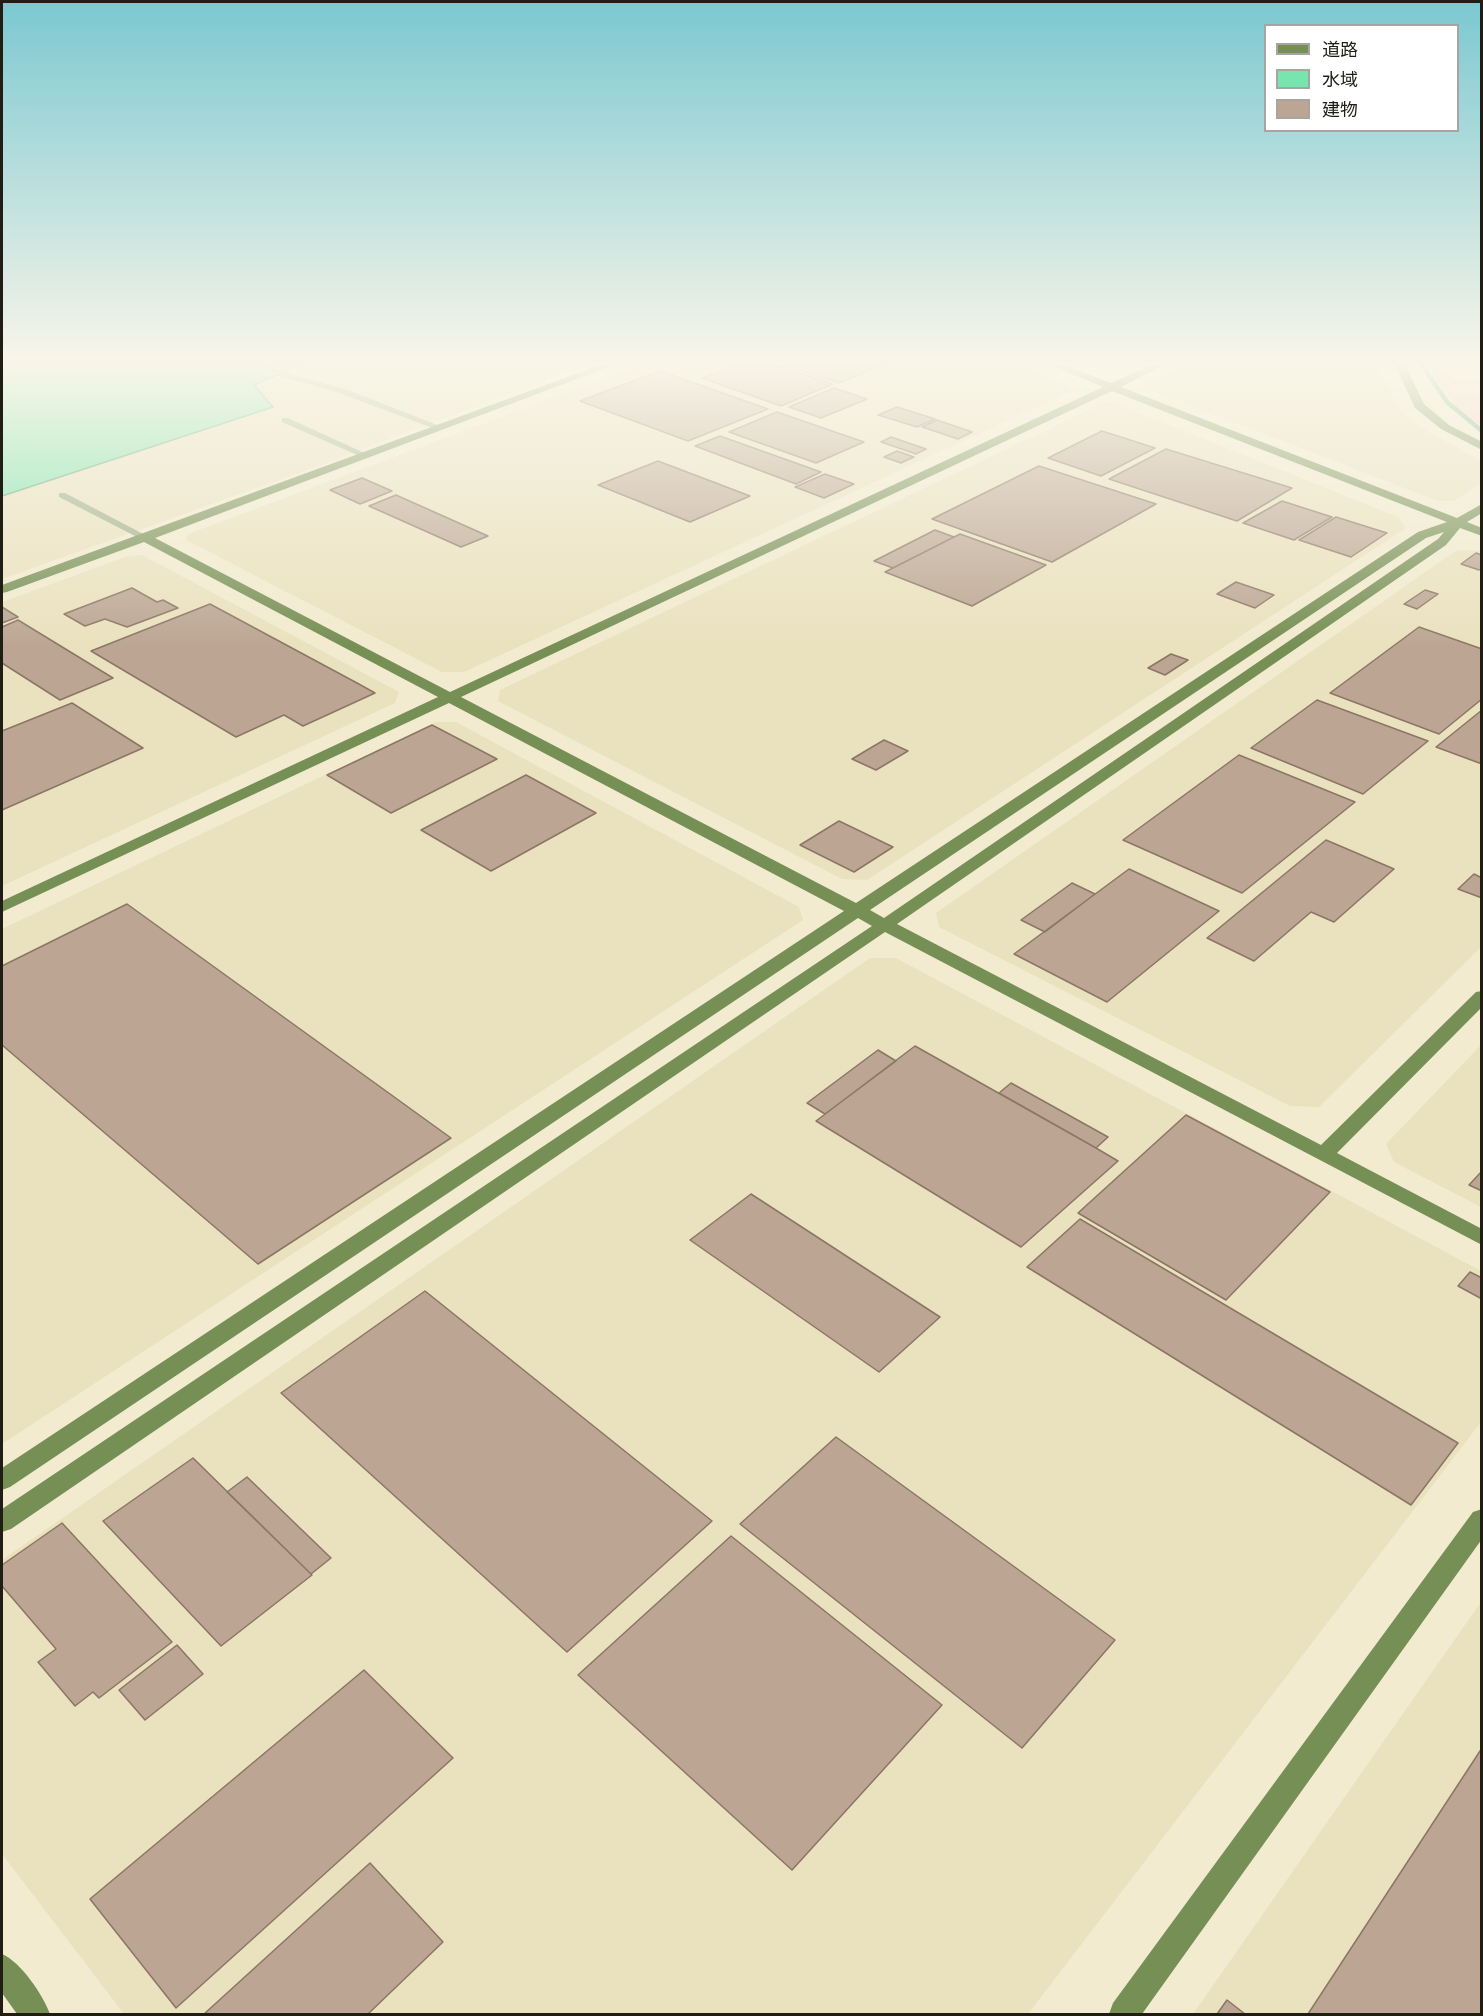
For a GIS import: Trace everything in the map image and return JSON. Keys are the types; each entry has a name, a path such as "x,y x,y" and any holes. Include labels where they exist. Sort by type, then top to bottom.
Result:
{"street":[{"path":"2,589 359,459"},
{"path":"2,907 958,459"},
{"path":"1295,459 1482,532"},
{"path":"2,1480 1422,535 1457,523 1482,507"},
{"path":"2,1522 883,926 1442,542 1457,523"},
{"path":"144,537 1482,1238"},
{"path":"1324,1154 1482,996"},
{"path":"1124,2014 1482,1519"},
{"path":"2,1969 35,2014"}],"lane":[{"path":"62,495 144,537"}],"shaded area":[{"path":"114,459 337,459 2,579 2,496"},
{"path":"388,459 924,459 464,672 442,672 186,540 188,534"},
{"path":"985,459 1254,459 1398,517 1406,528 867,880 842,879 498,701 500,690"},
{"path":"1329,459 1478,459 1481,461 1481,483 1454,501 1438,501"},
{"path":"1457,550 1481,551 1481,947 1319,1107 1290,1106 939,927 936,913"},
{"path":"142,555 399,692 395,703 2,886 2,602 128,556"},
{"path":"436,722 456,722 799,907 803,920 2,1444 2,929"},
{"path":"870,958 896,958 1481,1271 1481,1422 1028,2014 124,2014 2,1854 2,1560"},
{"path":"1481,1045 1481,1207 1394,1162 1386,1144"},
{"path":"1481,1602 1481,2014 1193,2014"}],"water":[{"path":"2,459 114,459 2,496"}],"building":[{"path":"730,459 785,459 821,472 796,484"},
{"path":"805,459 825,459 816,463"},
{"path":"890,459 909,459 901,463"},
{"path":"1051,459 1134,459 1101,476"},
{"path":"1147,459 1199,459 1292,488 1237,521 1109,479"},
{"path":"658,461 750,496 690,522 598,485"},
{"path":"1039,466 1156,504 1052,562 932,519"},
{"path":"825,474 854,484 824,498 795,487"},
{"path":"362,478 392,491 360,504 330,490"},
{"path":"396,495 488,536 461,547 369,506"},
{"path":"1282,501 1332,517 1294,540 1243,523"},
{"path":"1336,517 1387,533 1351,557 1299,540"},
{"path":"935,530 954,537 893,568 874,561"},
{"path":"960,534 1046,565 972,606 885,572"},
{"path":"1476,553 1482,555 1482,568 1479,570 1461,564"},
{"path":"1236,582 1274,595 1255,608 1217,594"},
{"path":"132,588 157,602 163,600 178,608 127,627 105,619 85,626 64,614"},
{"path":"1425,590 1438,594 1417,609 1404,604"},
{"path":"210,604 375,693 303,726 284,715 236,737 91,651"},
{"path":"2,607 18,617 2,623"},
{"path":"18,620 113,678 60,700 2,663 2,627"},
{"path":"1419,627 1482,649 1482,699 1439,734 1330,693"},
{"path":"1171,654 1188,660 1165,675 1148,668"},
{"path":"1317,700 1428,741 1363,794 1251,748"},
{"path":"72,703 143,748 2,810 2,731"},
{"path":"1482,710 1482,764 1436,747"},
{"path":"432,725 497,759 391,813 327,775"},
{"path":"884,740 908,751 876,770 852,759"},
{"path":"1239,755 1355,802 1242,893 1123,840"},
{"path":"526,775 596,813 491,871 421,830"},
{"path":"839,821 893,847 854,872 800,845"},
{"path":"1326,840 1394,869 1334,922 1311,912 1254,961 1207,938"},
{"path":"1129,869 1219,911 1107,1002 1014,954"},
{"path":"1474,874 1482,878 1482,898 1458,889"},
{"path":"1072,883 1095,894 1045,932 1021,920"},
{"path":"127,904 451,1138 258,1264 2,1045 2,966"},
{"path":"915,1046 1118,1161 1021,1247 816,1121"},
{"path":"878,1050 896,1061 825,1114 807,1103"},
{"path":"1011,1083 1108,1137 1096,1148 999,1093"},
{"path":"1186,1115 1330,1192 1226,1300 1078,1213"},
{"path":"1482,1171 1482,1191 1469,1185"},
{"path":"751,1194 940,1317 879,1372 690,1240"},
{"path":"1080,1219 1458,1443 1411,1505 1027,1267"},
{"path":"1470,1272 1482,1278 1482,1299 1458,1286"},
{"path":"425,1291 712,1521 567,1652 281,1393"},
{"path":"836,1437 1115,1640 1022,1748 740,1524"},
{"path":"193,1458 312,1575 221,1646 103,1521"},
{"path":"247,1477 331,1558 311,1574 227,1492"},
{"path":"62,1523 172,1642 99,1698 93,1692 75,1706 38,1662 56,1649 2,1586 2,1565"},
{"path":"731,1536 942,1705 792,1870 578,1675"},
{"path":"177,1645 203,1674 145,1720 119,1690"},
{"path":"364,1670 453,1758 176,2008 90,1899"},
{"path":"1482,1748 1482,2014 1308,2014"},
{"path":"370,1863 443,1942 368,2014 204,2014"},
{"path":"1227,2000 1245,2014 1217,2014"}]}
